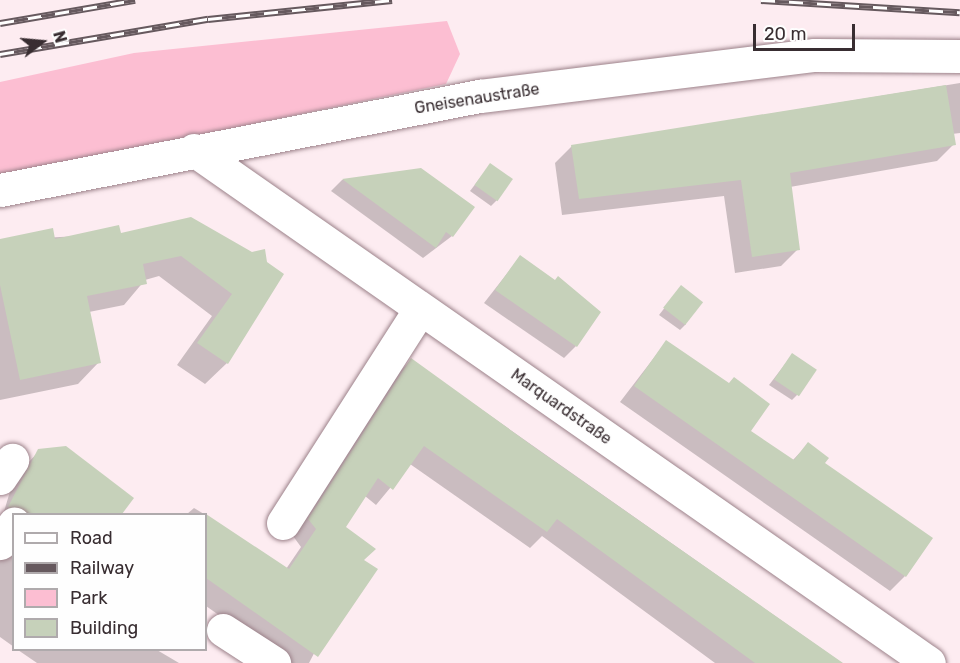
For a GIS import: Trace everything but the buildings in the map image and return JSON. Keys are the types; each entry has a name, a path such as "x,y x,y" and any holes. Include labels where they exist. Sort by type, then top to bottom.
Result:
{"street":[{"name":"Gneisenaustraße","path":"0,190 194,150 480,96 815,55 960,56"},
{"name":"Marquardstraße","path":"194,150 919,660"},
{"path":"283,523 420,309"},
{"path":"0,511 12,521"},
{"path":"0,543 12,526"},
{"path":"223,630 274,663"}],"green space":[{"path":"447,21 460,54 446,84 0,176 0,82 134,53"}],"railway":[{"path":"0,23 135,0"},
{"path":"0,54 208,19 392,0"},
{"path":"761,0 960,12"}]}
